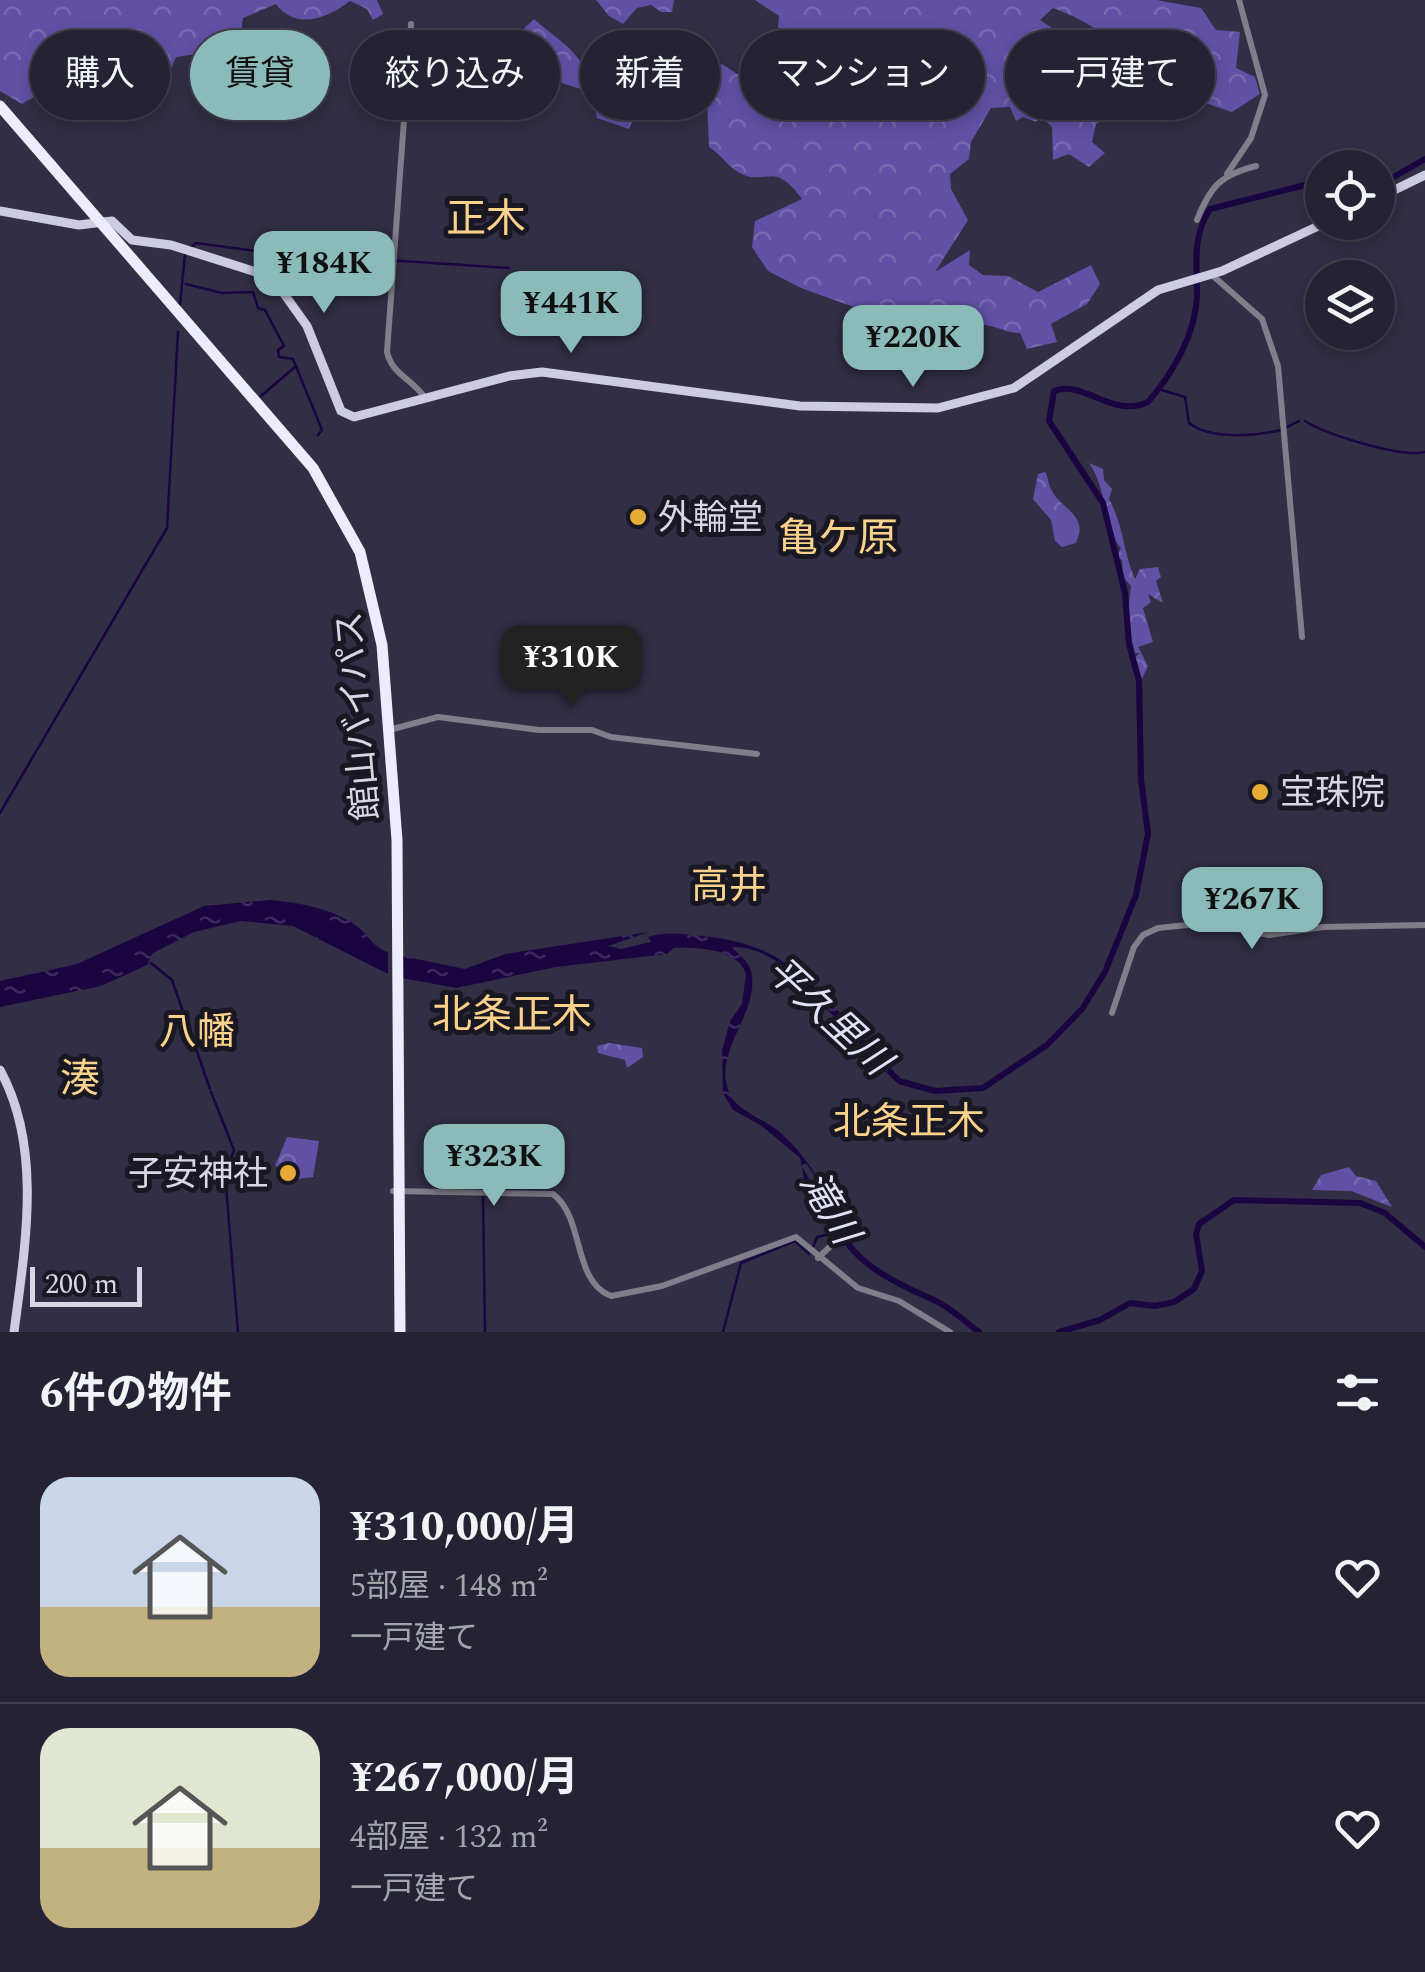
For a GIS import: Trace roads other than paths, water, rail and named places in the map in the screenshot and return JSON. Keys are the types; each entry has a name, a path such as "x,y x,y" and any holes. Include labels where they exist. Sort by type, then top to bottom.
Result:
{"highway":[{"name":"館山バイパス","path":"0,106 96,222"},
{"name":"館山バイパス","path":"0,115 295,446 336,503 360,552 374,594 386,730 395,942 397,1332"}],"main road":[{"path":"1395,190 1425,175"},
{"path":"0,211 80,225 112,221 132,240 171,245 272,277 307,326 344,414 358,417 542,372 819,407 938,408 1014,388 1151,294 1211,275 1305,232"},
{"path":"0,1070 17,1103 24,1130 24,1242 14,1332"}],"street":[{"path":"1197,220 1208,192 1227,174 1250,138 1266,95 1239,0"},
{"path":"411,24 388,359 426,399"},
{"path":"1227,174 1256,166"},
{"path":"1211,275 1262,319 1278,366 1302,637"},
{"path":"386,730 438,717 539,730 592,730 611,737 757,754"},
{"path":"1112,1013 1134,946 1147,932 1158,928 1207,922 1269,934 1335,926 1425,925"},
{"path":"396,1191 552,1194 569,1214 591,1280 611,1296 662,1286 794,1237 858,1288 899,1301 950,1332"},
{"path":"818,1258 852,1226"}],"water":[{"path":"270,900 315,907 357,926 388,952 388,974 293,926 241,921 194,932 153,953 147,965 101,986 0,1007 0,981 77,964 204,906"},
{"path":"649,932 608,946 621,949 651,942 648,937 668,934 750,945 800,974 848,1021 847,1027 782,965 751,950 732,947 750,967 752,987 727,1061 729,1092 744,1109 783,1136 807,1162 819,1182 806,1163 802,1166 815,1190 823,1190 845,1230 839,1236 805,1184 800,1158 762,1126 733,1110 723,1093 722,1051 730,1021 742,1004 746,974 735,959 705,949 674,948 667,954 556,967 456,988 402,978 402,956 465,969 505,954"}],"waterway":[{"name":"平久里川","path":"1395,176 1425,159"},
{"name":"平久里川","path":"844,1024 899,1081 935,1091 983,1088 1047,1045 1082,1009 1105,972 1136,895 1148,834 1141,779 1139,681 1129,644 1125,593 1103,503 1049,421 1054,391 1076,390 1122,406 1148,402 1166,379 1188,338 1196,310 1198,240 1210,209 1305,185"},
{"path":"190,248 196,243 264,252 509,268"},
{"path":"180,305 185,254"},
{"path":"186,284 222,293 253,292 258,308 265,310 284,346 278,350 279,357 293,359 322,430 318,435"},
{"path":"0,813 167,528 178,332"},
{"path":"261,396 295,367"},
{"path":"1158,389 1185,397 1189,423 1209,432 1246,435 1281,430"},
{"path":"1287,427 1299,421"},
{"path":"1305,421 1365,444 1400,452 1425,452"},
{"path":"151,963 172,980 210,1089"},
{"path":"211,1092 234,1150 225,1174 238,1332"},
{"path":"483,1195 485,1332"},
{"name":"滝川","path":"1059,1332 1100,1320 1130,1303 1155,1306 1174,1302 1194,1289 1202,1271 1196,1234 1199,1224 1234,1200 1360,1203 1385,1213 1425,1247"},
{"name":"滝川","path":"841,1232 869,1265 946,1307 979,1332"},
{"path":"813,1247 817,1237 826,1235"},
{"path":"723,1332 741,1263 795,1241 809,1254"}],"place":[{"name":"外輪堂","path":"638,517"},
{"name":"宝珠院","path":"1260,792"},
{"name":"子安神社","path":"288,1173"}],"district":[{"name":"正木","path":"486,218"},
{"name":"亀ケ原","path":"838,537"},
{"name":"高井","path":"729,885"},
{"name":"北条正木","path":"512,1014"},
{"name":"八幡","path":"197,1031"},
{"name":"湊","path":"80,1078"},
{"name":"北条正木","path":"909,1121"}]}
